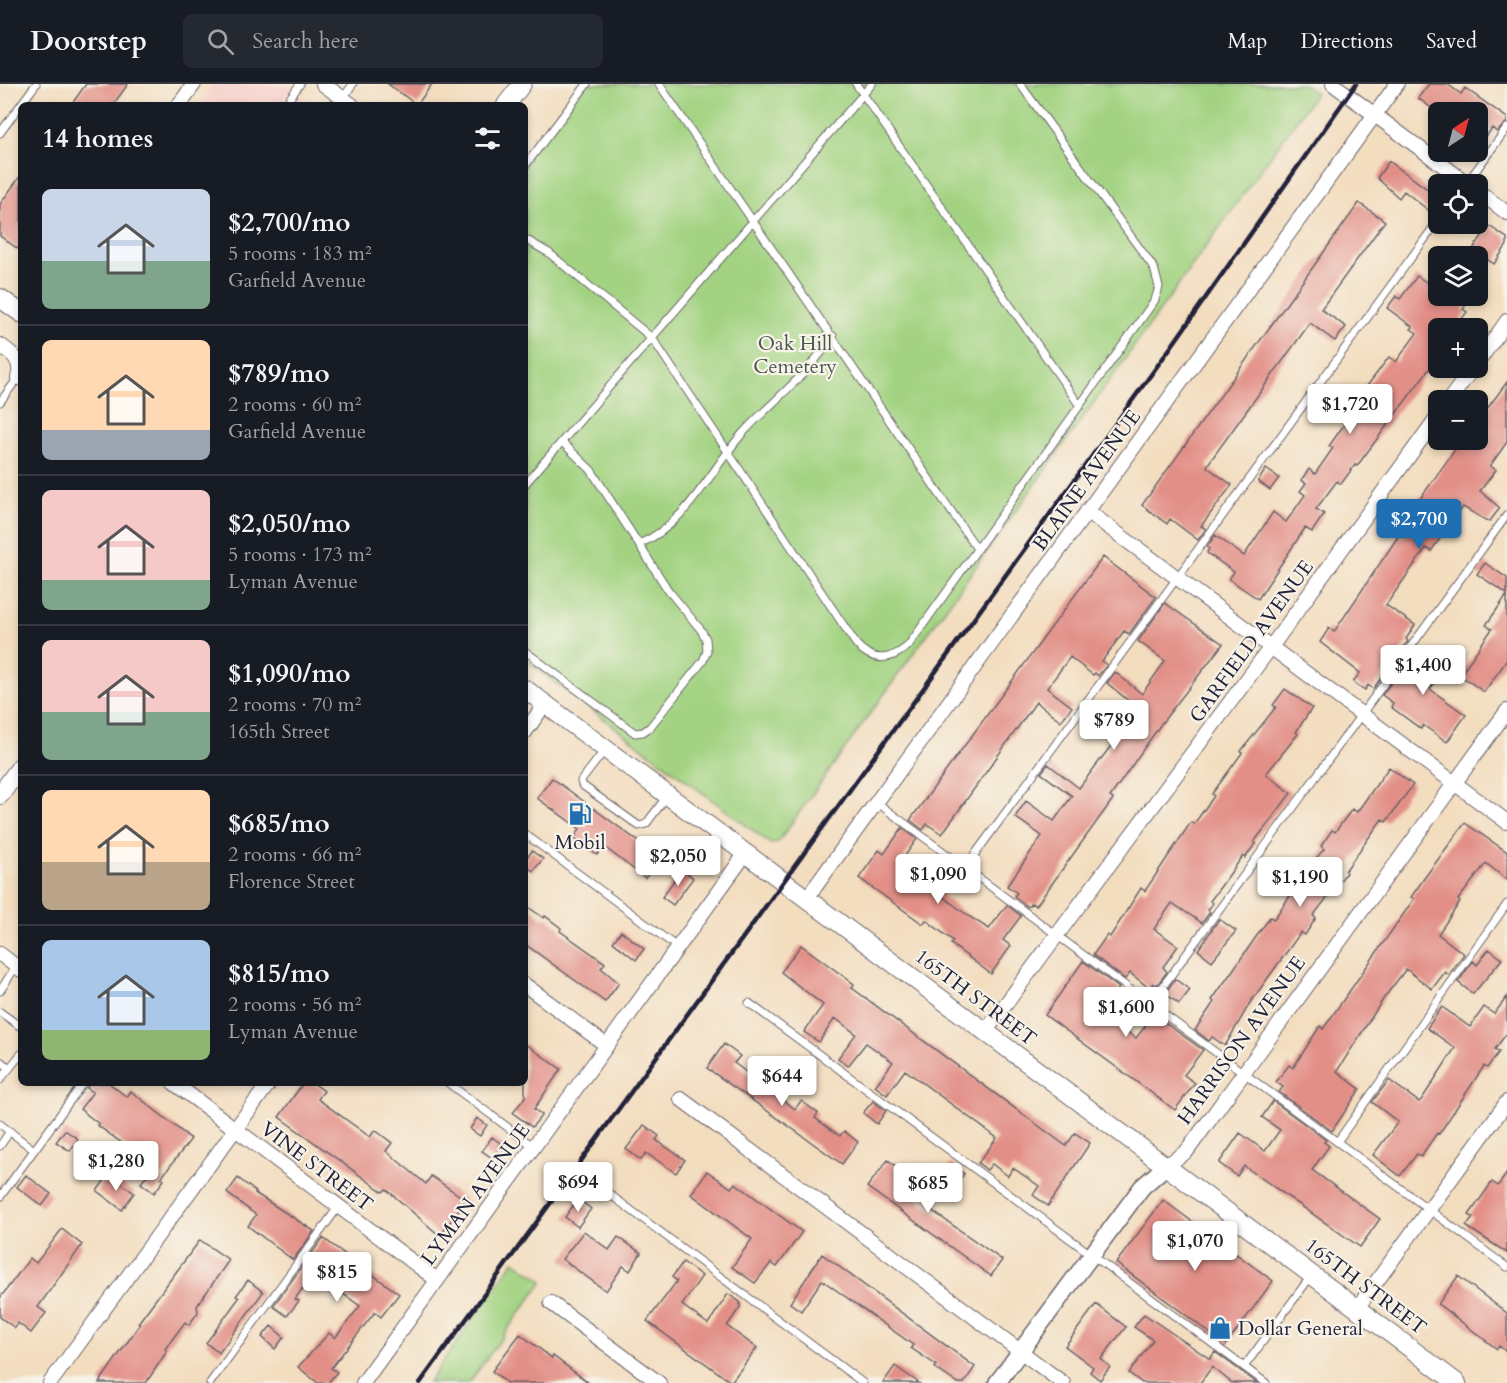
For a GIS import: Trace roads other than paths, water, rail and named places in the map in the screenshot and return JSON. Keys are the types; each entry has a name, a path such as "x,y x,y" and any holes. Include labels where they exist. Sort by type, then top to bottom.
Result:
{"main road":[{"path":"508,102 522,84"},
{"path":"0,298 18,311"},
{"name":"165TH STREET","path":"528,691 1358,1307 1447,1378"},
{"path":"0,795 18,770"}],"street":[{"path":"181,102 194,84"},
{"path":"323,84 347,102"},
{"path":"1333,84 1453,174"},
{"name":"BLAINE AVENUE","path":"807,898 1397,84"},
{"path":"1488,200 1507,213"},
{"path":"1488,348 1507,321"},
{"path":"0,345 18,361"},
{"name":"GARFIELD AVENUE","path":"985,1032 1271,647 1428,430"},
{"path":"1088,511 1507,822"},
{"path":"528,728 545,704"},
{"name":"HARRISON AVENUE","path":"997,1383 1142,1186 1187,1151 1507,711"},
{"name":"LYMAN AVENUE","path":"363,1383 746,853"},
{"path":"0,954 18,967"},
{"path":"528,987 606,1045"},
{"name":"VINE STREET","path":"178,1086 437,1280"},
{"path":"50,1383 267,1086"},
{"path":"681,1099 1063,1383"},
{"path":"1358,1307 1507,1102"},
{"path":"551,1303 659,1383"}],"lane":[{"path":"22,102 36,84"},
{"path":"287,102 300,84"},
{"path":"347,102 353,84"},
{"path":"528,162 587,84"},
{"path":"659,84 978,549"},
{"path":"856,84 1080,406"},
{"path":"528,481 872,84"},
{"path":"528,241 549,254 652,338 856,644 864,652 874,657 886,659 896,656 909,646 1155,300 1159,288 1154,268 1020,84"},
{"path":"0,132 18,108"},
{"path":"1477,174 1507,128"},
{"path":"965,868 1428,234"},
{"path":"639,544 666,529 728,451 798,381 833,336"},
{"path":"0,402 18,378"},
{"path":"528,653 635,733 644,732 650,727 703,660 707,651 706,639 701,630 669,590 591,470 562,442"},
{"path":"528,472 536,472"},
{"path":"1150,1004 1507,515"},
{"path":"605,749 581,781 582,785 639,826 646,824 667,795"},
{"path":"876,802 1507,1267"},
{"path":"528,836 677,947"},
{"path":"1337,1142 1507,904"},
{"path":"0,991 18,969"},
{"path":"749,1003 1266,1383"},
{"path":"0,1012 18,1025"},
{"path":"0,1080 18,1058"},
{"path":"0,1061 10,1068"},
{"path":"0,1197 80,1086"},
{"path":"452,1086 533,1146"},
{"path":"0,1124 34,1150"},
{"path":"0,1146 10,1131"},
{"path":"600,1188 863,1383"},
{"path":"210,1383 339,1206"},
{"path":"1244,1367 1312,1274"}],"railway":[{"path":"420,1383 1171,347 1356,84"}],"place":[{"name":"Mobil","path":"580,814"},
{"name":"Dollar General","path":"1220,1328"}],"park label":[{"name":"Oak Hill Cemetery","path":"795,354"}]}
